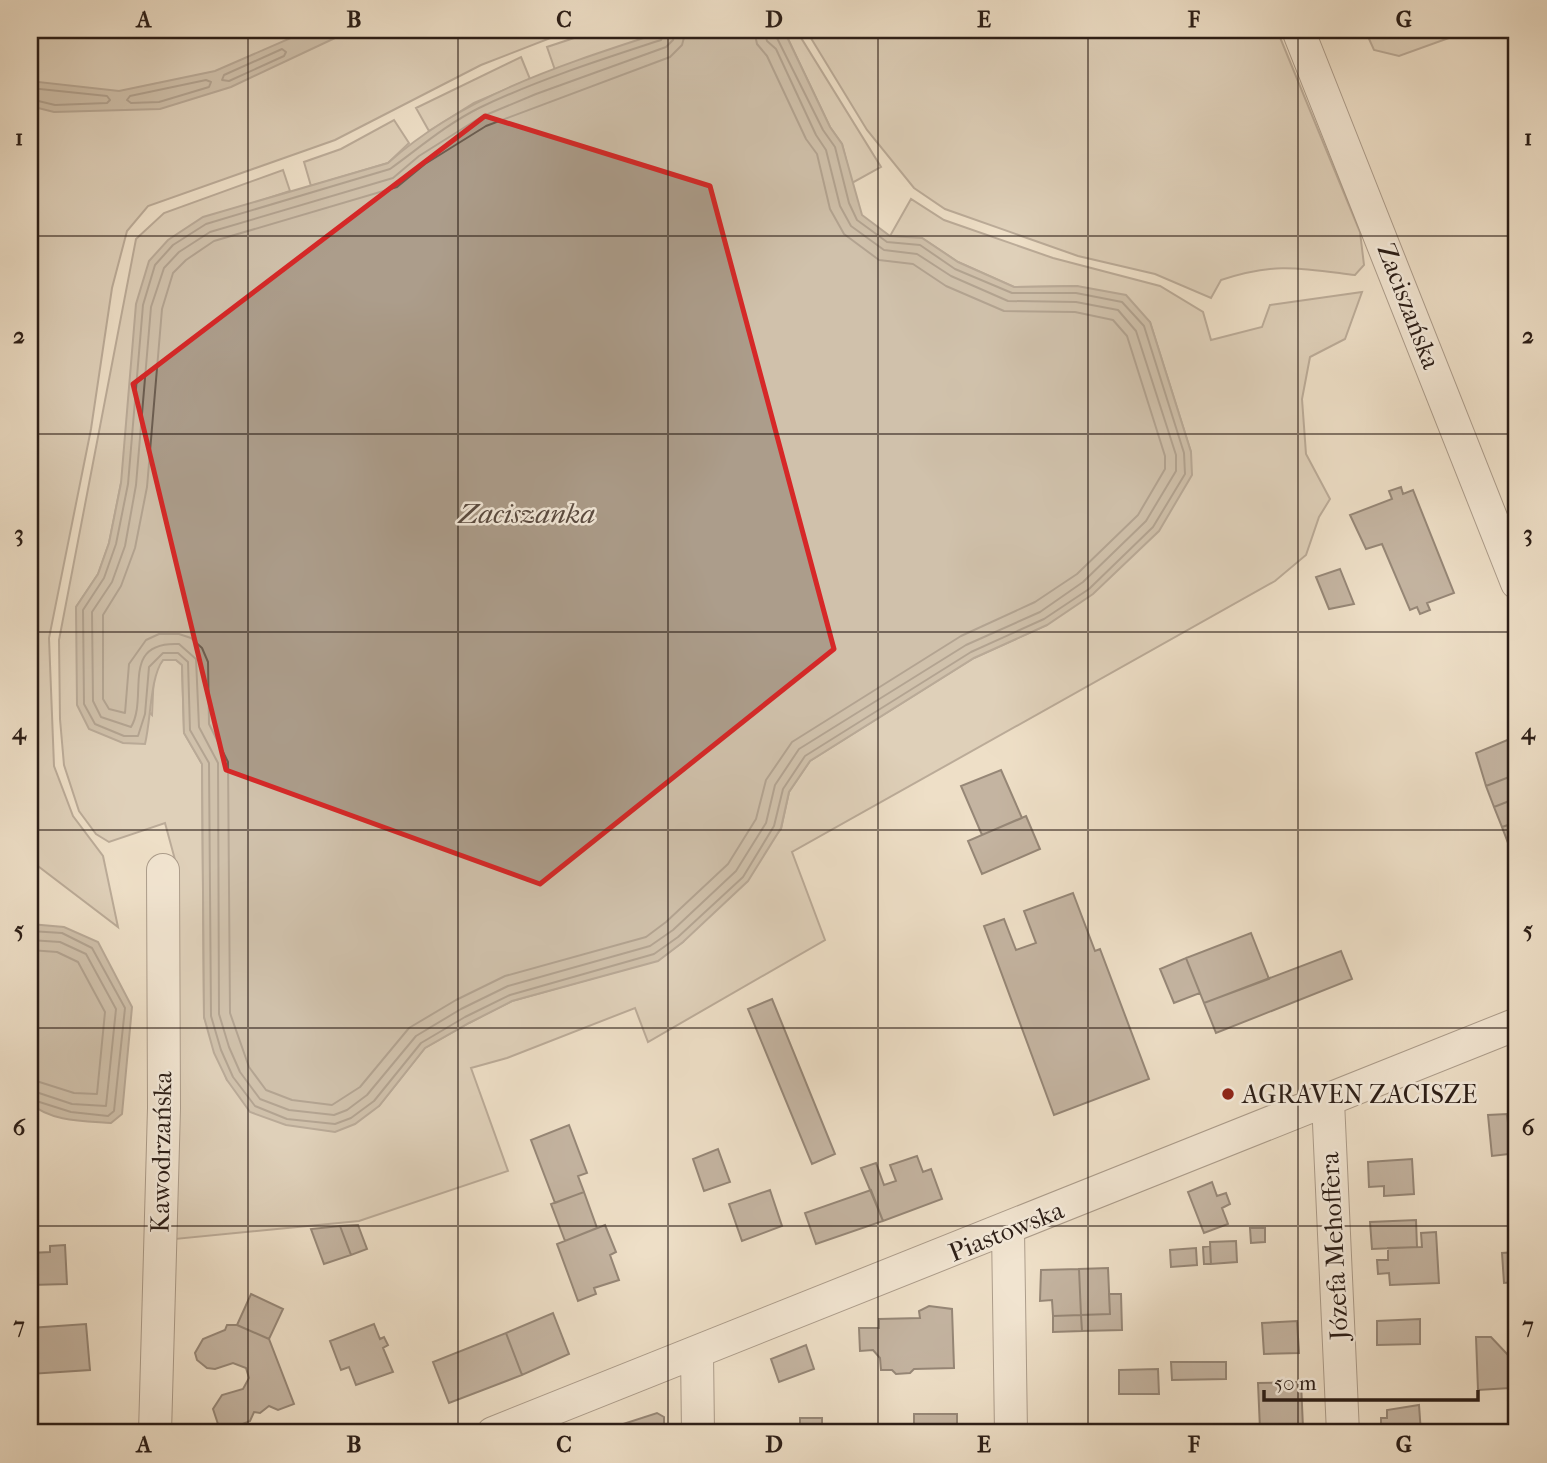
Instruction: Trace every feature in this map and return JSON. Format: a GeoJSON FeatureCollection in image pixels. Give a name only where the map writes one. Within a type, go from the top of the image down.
{"type":"FeatureCollection","features":[{"type":"Feature","properties":{"kind":"street","name":"Zaciszańska"},"geometry":{"type":"LineString","coordinates":[[1298,30],[1517,583]]}},
{"type":"Feature","properties":{"kind":"street","name":"Kawodrzańska"},"geometry":{"type":"LineString","coordinates":[[155,1433],[164,1108],[163,870]]}},
{"type":"Feature","properties":{"kind":"street","name":"Piastowska"},"geometry":{"type":"LineString","coordinates":[[494,1433],[1008,1230],[1517,1024]]}},
{"type":"Feature","properties":{"kind":"street","name":"Józefa Mehoffera"},"geometry":{"type":"LineString","coordinates":[[1328,1101],[1343,1433]]}},
{"type":"Feature","properties":{"kind":"street"},"geometry":{"type":"LineString","coordinates":[[1008,1230],[1011,1433]]}},
{"type":"Feature","properties":{"kind":"street"},"geometry":{"type":"LineString","coordinates":[[697,1353],[698,1433]]}},
{"type":"Feature","properties":{"kind":"highlighted area"},"geometry":{"type":"Polygon","coordinates":[[[485,116],[710,186],[834,649],[540,884],[226,770],[133,384],[485,116]]]}},
{"type":"Feature","properties":{"kind":"shaded area"},"geometry":{"type":"Polygon","coordinates":[[[30,30],[571,30],[481,65],[335,140],[148,206],[127,231],[112,288],[91,429],[49,638],[54,766],[73,816],[103,856],[118,927],[30,860],[30,30]]]}},
{"type":"Feature","properties":{"kind":"shaded area"},"geometry":{"type":"Polygon","coordinates":[[[598,30],[668,30],[555,70],[547,47],[598,30]]]}},
{"type":"Feature","properties":{"kind":"shaded area"},"geometry":{"type":"Polygon","coordinates":[[[777,30],[795,30],[798,33],[881,167],[852,183],[842,144],[830,127],[788,39],[777,30]]]}},
{"type":"Feature","properties":{"kind":"shaded area"},"geometry":{"type":"Polygon","coordinates":[[[806,30],[1277,30],[1360,232],[1364,265],[1355,275],[1288,268],[1240,274],[1221,280],[1211,298],[1155,274],[1078,256],[945,209],[914,188],[867,130],[806,30]]]}},
{"type":"Feature","properties":{"kind":"shaded area"},"geometry":{"type":"Polygon","coordinates":[[[1365,30],[1471,30],[1399,56],[1374,50],[1365,30]]]}},
{"type":"Feature","properties":{"kind":"shaded area"},"geometry":{"type":"Polygon","coordinates":[[[521,57],[530,79],[474,103],[429,131],[416,108],[521,57]]]}},
{"type":"Feature","properties":{"kind":"shaded area"},"geometry":{"type":"Polygon","coordinates":[[[394,120],[409,143],[388,163],[311,186],[304,162],[341,149],[394,120]]]}},
{"type":"Feature","properties":{"kind":"shaded area"},"geometry":{"type":"Polygon","coordinates":[[[283,170],[290,191],[247,205],[121,483],[109,543],[98,574],[76,607],[78,645],[152,715],[154,671],[163,660],[176,660],[182,665],[184,733],[202,764],[204,1017],[227,1080],[379,1106],[425,1048],[469,1023],[512,1001],[658,960],[683,942],[781,829],[789,792],[810,761],[974,658],[1047,625],[1191,452],[1150,322],[1077,286],[1014,287],[958,262],[922,238],[890,236],[911,199],[944,220],[1053,258],[1160,286],[1203,312],[1211,340],[1262,327],[1270,305],[1362,292],[1345,339],[1310,357],[1302,399],[1306,454],[1330,499],[1319,517],[1306,555],[1275,581],[792,852],[825,940],[648,1042],[635,1008],[507,1058],[471,1068],[508,1171],[359,1221],[165,1240],[177,867],[165,823],[109,842],[96,834],[79,811],[64,765],[60,719],[59,640],[136,239],[164,213],[283,170]]]}},
{"type":"Feature","properties":{"kind":"water"},"geometry":{"type":"Polygon","coordinates":[[[309,30],[352,30],[231,87],[160,109],[54,112],[30,106],[30,81],[119,91],[215,71],[309,30]]]}},
{"type":"Feature","properties":{"kind":"water","name":"Zaciszanka"},"geometry":{"type":"Polygon","coordinates":[[[668,30],[777,30],[788,39],[830,127],[842,144],[862,215],[890,236],[922,238],[958,262],[1014,287],[1077,286],[1126,295],[1150,322],[1191,452],[1192,475],[1159,531],[1093,594],[1047,625],[974,658],[810,761],[789,792],[781,828],[748,881],[683,942],[658,961],[512,1001],[469,1023],[425,1048],[379,1106],[355,1124],[335,1132],[286,1125],[250,1112],[227,1080],[214,1053],[204,1017],[202,764],[184,733],[182,665],[176,660],[163,660],[159,668],[153,688],[145,744],[123,743],[89,729],[77,705],[76,607],[98,574],[109,543],[121,483],[136,304],[149,261],[168,240],[203,217],[388,163],[418,138],[485,99],[594,54],[668,30]]]}},
{"type":"Feature","properties":{"kind":"water"},"geometry":{"type":"Polygon","coordinates":[[[30,924],[64,927],[98,942],[132,1007],[122,1114],[111,1123],[58,1117],[30,1103],[30,924]]]}},
{"type":"Feature","properties":{"kind":"building"},"geometry":{"type":"Polygon","coordinates":[[[1401,487],[1403,494],[1413,490],[1454,593],[1427,603],[1430,610],[1420,614],[1417,607],[1410,610],[1382,544],[1366,549],[1350,515],[1392,499],[1389,491],[1401,487]]]}},
{"type":"Feature","properties":{"kind":"building"},"geometry":{"type":"Polygon","coordinates":[[[1340,569],[1354,604],[1329,609],[1316,577],[1340,569]]]}},
{"type":"Feature","properties":{"kind":"building"},"geometry":{"type":"Polygon","coordinates":[[[1517,736],[1517,774],[1486,786],[1476,753],[1517,736]]]}},
{"type":"Feature","properties":{"kind":"building"},"geometry":{"type":"Polygon","coordinates":[[[1001,770],[1022,818],[982,835],[961,786],[1001,770]]]}},
{"type":"Feature","properties":{"kind":"building"},"geometry":{"type":"Polygon","coordinates":[[[1517,774],[1517,798],[1494,807],[1486,786],[1517,774]]]}},
{"type":"Feature","properties":{"kind":"building"},"geometry":{"type":"Polygon","coordinates":[[[1517,798],[1517,822],[1502,827],[1494,807],[1517,798]]]}},
{"type":"Feature","properties":{"kind":"building"},"geometry":{"type":"Polygon","coordinates":[[[1026,816],[1040,849],[982,874],[968,841],[1026,816]]]}},
{"type":"Feature","properties":{"kind":"building"},"geometry":{"type":"Polygon","coordinates":[[[1517,822],[1517,846],[1510,848],[1502,827],[1517,822]]]}},
{"type":"Feature","properties":{"kind":"building"},"geometry":{"type":"Polygon","coordinates":[[[1517,846],[1517,867],[1510,848],[1517,846]]]}},
{"type":"Feature","properties":{"kind":"building"},"geometry":{"type":"Polygon","coordinates":[[[1073,893],[1095,951],[1100,949],[1149,1079],[1054,1115],[984,926],[1004,919],[1016,950],[1036,943],[1024,911],[1073,893]]]}},
{"type":"Feature","properties":{"kind":"building"},"geometry":{"type":"Polygon","coordinates":[[[1251,933],[1269,979],[1204,1003],[1186,958],[1251,933]]]}},
{"type":"Feature","properties":{"kind":"building"},"geometry":{"type":"Polygon","coordinates":[[[1341,951],[1352,979],[1216,1033],[1204,1003],[1341,951]]]}},
{"type":"Feature","properties":{"kind":"building"},"geometry":{"type":"Polygon","coordinates":[[[1186,958],[1200,993],[1174,1003],[1160,969],[1186,958]]]}},
{"type":"Feature","properties":{"kind":"building"},"geometry":{"type":"Polygon","coordinates":[[[772,999],[835,1154],[812,1164],[748,1009],[772,999]]]}},
{"type":"Feature","properties":{"kind":"building"},"geometry":{"type":"Polygon","coordinates":[[[1507,1114],[1509,1131],[1517,1131],[1517,1153],[1492,1156],[1488,1115],[1507,1114]]]}},
{"type":"Feature","properties":{"kind":"building"},"geometry":{"type":"Polygon","coordinates":[[[569,1125],[587,1173],[578,1176],[584,1192],[555,1203],[531,1140],[569,1125]]]}},
{"type":"Feature","properties":{"kind":"building"},"geometry":{"type":"Polygon","coordinates":[[[718,1149],[730,1182],[704,1191],[693,1159],[718,1149]]]}},
{"type":"Feature","properties":{"kind":"building"},"geometry":{"type":"Polygon","coordinates":[[[917,1156],[923,1172],[931,1169],[942,1199],[883,1221],[861,1168],[876,1163],[884,1185],[896,1181],[890,1165],[917,1156]]]}},
{"type":"Feature","properties":{"kind":"building"},"geometry":{"type":"Polygon","coordinates":[[[1412,1159],[1414,1194],[1384,1196],[1384,1186],[1369,1187],[1368,1162],[1412,1159]]]}},
{"type":"Feature","properties":{"kind":"building"},"geometry":{"type":"Polygon","coordinates":[[[1212,1182],[1217,1196],[1226,1193],[1230,1204],[1222,1208],[1228,1224],[1204,1233],[1188,1192],[1212,1182]]]}},
{"type":"Feature","properties":{"kind":"building"},"geometry":{"type":"Polygon","coordinates":[[[770,1190],[782,1226],[742,1241],[729,1204],[770,1190]]]}},
{"type":"Feature","properties":{"kind":"building"},"geometry":{"type":"Polygon","coordinates":[[[871,1190],[883,1221],[816,1244],[805,1213],[871,1190]]]}},
{"type":"Feature","properties":{"kind":"building"},"geometry":{"type":"Polygon","coordinates":[[[584,1192],[597,1228],[565,1241],[551,1204],[584,1192]]]}},
{"type":"Feature","properties":{"kind":"building"},"geometry":{"type":"Polygon","coordinates":[[[1416,1220],[1417,1247],[1372,1249],[1370,1222],[1416,1220]]]}},
{"type":"Feature","properties":{"kind":"building"},"geometry":{"type":"Polygon","coordinates":[[[358,1225],[367,1249],[351,1255],[340,1226],[358,1225]]]}},
{"type":"Feature","properties":{"kind":"building"},"geometry":{"type":"Polygon","coordinates":[[[605,1225],[616,1252],[610,1255],[619,1280],[594,1288],[596,1294],[578,1301],[557,1244],[605,1225]]]}},
{"type":"Feature","properties":{"kind":"building"},"geometry":{"type":"Polygon","coordinates":[[[340,1226],[351,1255],[324,1264],[311,1229],[340,1226]]]}},
{"type":"Feature","properties":{"kind":"building"},"geometry":{"type":"Polygon","coordinates":[[[1250,1228],[1265,1228],[1265,1242],[1251,1243],[1250,1228]]]}},
{"type":"Feature","properties":{"kind":"building"},"geometry":{"type":"Polygon","coordinates":[[[1436,1232],[1439,1283],[1390,1285],[1389,1273],[1378,1274],[1377,1260],[1388,1260],[1388,1248],[1422,1247],[1421,1233],[1436,1232]]]}},
{"type":"Feature","properties":{"kind":"building"},"geometry":{"type":"Polygon","coordinates":[[[1236,1241],[1237,1262],[1211,1264],[1210,1242],[1236,1241]]]}},
{"type":"Feature","properties":{"kind":"building"},"geometry":{"type":"Polygon","coordinates":[[[65,1245],[67,1284],[30,1285],[30,1253],[50,1252],[50,1246],[65,1245]]]}},
{"type":"Feature","properties":{"kind":"building"},"geometry":{"type":"Polygon","coordinates":[[[1210,1246],[1211,1264],[1204,1264],[1203,1247],[1210,1246]]]}},
{"type":"Feature","properties":{"kind":"building"},"geometry":{"type":"Polygon","coordinates":[[[1196,1248],[1197,1265],[1171,1267],[1170,1250],[1196,1248]]]}},
{"type":"Feature","properties":{"kind":"building"},"geometry":{"type":"Polygon","coordinates":[[[1517,1252],[1517,1268],[1513,1269],[1514,1282],[1504,1283],[1502,1253],[1517,1252]]]}},
{"type":"Feature","properties":{"kind":"building"},"geometry":{"type":"Polygon","coordinates":[[[1108,1268],[1110,1314],[1081,1315],[1079,1269],[1108,1268]]]}},
{"type":"Feature","properties":{"kind":"building"},"geometry":{"type":"Polygon","coordinates":[[[1079,1269],[1081,1315],[1053,1316],[1052,1300],[1040,1301],[1041,1270],[1079,1269]]]}},
{"type":"Feature","properties":{"kind":"building"},"geometry":{"type":"Polygon","coordinates":[[[251,1294],[283,1309],[269,1339],[237,1325],[251,1294]]]}},
{"type":"Feature","properties":{"kind":"building"},"geometry":{"type":"Polygon","coordinates":[[[1109,1294],[1121,1294],[1122,1330],[1082,1331],[1081,1315],[1110,1314],[1109,1294]]]}},
{"type":"Feature","properties":{"kind":"building"},"geometry":{"type":"Polygon","coordinates":[[[929,1306],[952,1309],[954,1368],[914,1369],[910,1373],[896,1374],[892,1370],[881,1370],[880,1358],[873,1350],[860,1351],[859,1328],[879,1328],[879,1319],[920,1318],[919,1311],[929,1306]]]}},
{"type":"Feature","properties":{"kind":"building"},"geometry":{"type":"Polygon","coordinates":[[[553,1313],[569,1354],[522,1375],[506,1333],[553,1313]]]}},
{"type":"Feature","properties":{"kind":"building"},"geometry":{"type":"Polygon","coordinates":[[[1081,1315],[1082,1331],[1053,1332],[1053,1316],[1081,1315]]]}},
{"type":"Feature","properties":{"kind":"building"},"geometry":{"type":"Polygon","coordinates":[[[1420,1319],[1420,1344],[1377,1345],[1377,1321],[1420,1319]]]}},
{"type":"Feature","properties":{"kind":"building"},"geometry":{"type":"Polygon","coordinates":[[[1297,1321],[1299,1353],[1264,1354],[1262,1323],[1297,1321]]]}},
{"type":"Feature","properties":{"kind":"building"},"geometry":{"type":"Polygon","coordinates":[[[86,1324],[90,1370],[30,1374],[30,1328],[86,1324]]]}},
{"type":"Feature","properties":{"kind":"building"},"geometry":{"type":"Polygon","coordinates":[[[374,1324],[380,1339],[384,1337],[388,1345],[383,1348],[393,1372],[356,1385],[349,1367],[341,1370],[330,1341],[374,1324]]]}},
{"type":"Feature","properties":{"kind":"building"},"geometry":{"type":"Polygon","coordinates":[[[227,1325],[237,1325],[269,1339],[294,1404],[278,1410],[269,1406],[260,1413],[254,1412],[250,1421],[231,1429],[218,1424],[213,1409],[222,1395],[243,1389],[249,1378],[246,1368],[233,1363],[215,1369],[207,1368],[197,1360],[195,1353],[203,1339],[225,1330],[227,1325]]]}},
{"type":"Feature","properties":{"kind":"building"},"geometry":{"type":"Polygon","coordinates":[[[506,1333],[522,1375],[449,1403],[433,1362],[506,1333]]]}},
{"type":"Feature","properties":{"kind":"building"},"geometry":{"type":"Polygon","coordinates":[[[1476,1337],[1491,1337],[1508,1355],[1510,1388],[1478,1390],[1476,1337]]]}},
{"type":"Feature","properties":{"kind":"building"},"geometry":{"type":"Polygon","coordinates":[[[806,1345],[814,1369],[779,1382],[771,1359],[806,1345]]]}},
{"type":"Feature","properties":{"kind":"building"},"geometry":{"type":"Polygon","coordinates":[[[1514,1352],[1517,1352],[1517,1398],[1516,1398],[1514,1352]]]}},
{"type":"Feature","properties":{"kind":"building"},"geometry":{"type":"Polygon","coordinates":[[[1171,1362],[1226,1362],[1226,1379],[1172,1380],[1171,1362]]]}},
{"type":"Feature","properties":{"kind":"building"},"geometry":{"type":"Polygon","coordinates":[[[1158,1369],[1159,1394],[1119,1394],[1119,1370],[1158,1369]]]}},
{"type":"Feature","properties":{"kind":"building"},"geometry":{"type":"Polygon","coordinates":[[[1301,1382],[1303,1428],[1260,1429],[1258,1383],[1301,1382]]]}},
{"type":"Feature","properties":{"kind":"building"},"geometry":{"type":"Polygon","coordinates":[[[1517,1400],[1517,1433],[1512,1433],[1508,1401],[1517,1400]]]}},
{"type":"Feature","properties":{"kind":"building"},"geometry":{"type":"Polygon","coordinates":[[[1419,1405],[1421,1433],[1381,1433],[1381,1418],[1387,1418],[1387,1410],[1419,1405]]]}},
{"type":"Feature","properties":{"kind":"building"},"geometry":{"type":"Polygon","coordinates":[[[657,1413],[664,1417],[664,1433],[617,1433],[617,1426],[657,1413]]]}},
{"type":"Feature","properties":{"kind":"building"},"geometry":{"type":"Polygon","coordinates":[[[914,1414],[957,1414],[957,1433],[914,1433],[914,1414]]]}},
{"type":"Feature","properties":{"kind":"building"},"geometry":{"type":"Polygon","coordinates":[[[800,1418],[822,1418],[822,1433],[800,1433],[800,1418]]]}},
{"type":"Feature","properties":{"kind":"place","name":"AGRAVEN ZACISZE"},"geometry":{"type":"Point","coordinates":[1228,1094]}}]}
